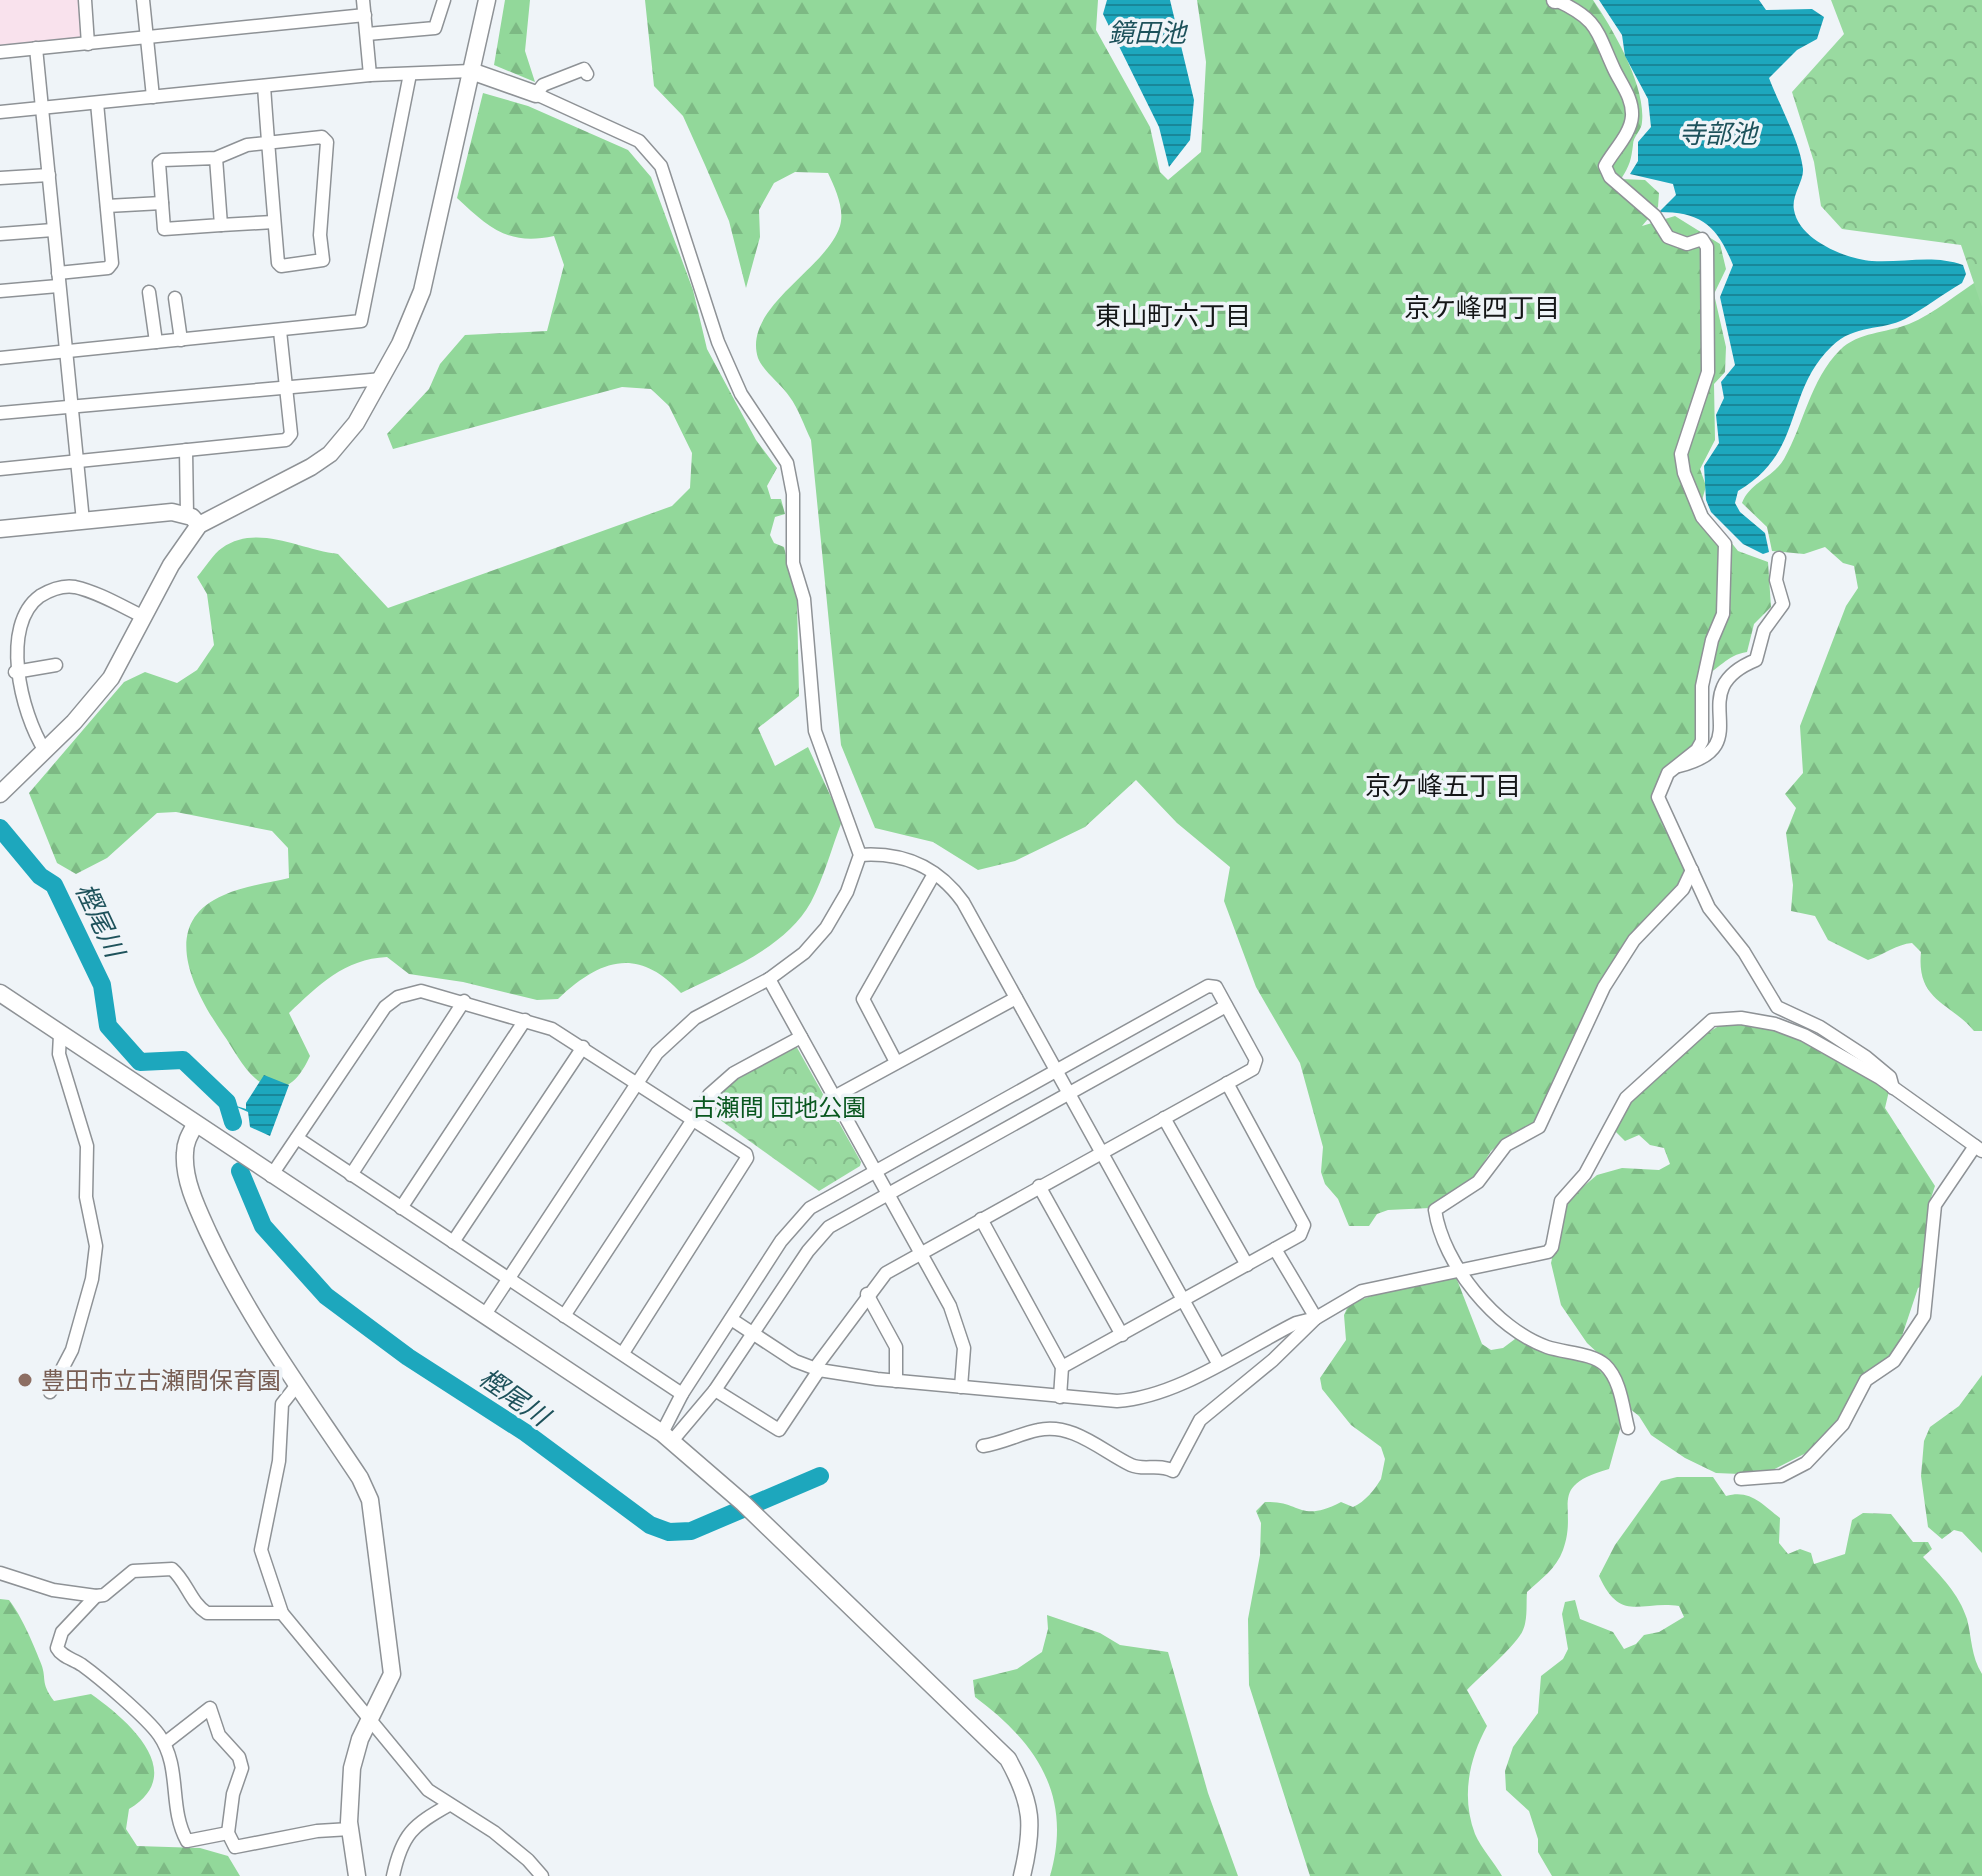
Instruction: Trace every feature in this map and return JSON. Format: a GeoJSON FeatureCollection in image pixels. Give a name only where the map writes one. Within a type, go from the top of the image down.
{"type":"FeatureCollection","features":[{"type":"Feature","properties":{"kind":"street"},"geometry":{"type":"LineString","coordinates":[[85,0],[88,44]]}},
{"type":"Feature","properties":{"kind":"street"},"geometry":{"type":"LineString","coordinates":[[143,0],[153,97]]}},
{"type":"Feature","properties":{"kind":"street"},"geometry":{"type":"LineString","coordinates":[[363,0],[370,75]]}},
{"type":"Feature","properties":{"kind":"street"},"geometry":{"type":"LineString","coordinates":[[367,34],[435,28],[444,0]]}},
{"type":"Feature","properties":{"kind":"street"},"geometry":{"type":"LineString","coordinates":[[0,529],[172,512],[193,520],[330,454],[351,431],[382,379],[422,291],[487,0]]}},
{"type":"Feature","properties":{"kind":"street"},"geometry":{"type":"LineString","coordinates":[[1555,0],[1585,16],[1602,34],[1616,73],[1627,89],[1632,116],[1625,135],[1605,166],[1610,177],[1655,216],[1668,237],[1687,244],[1702,239],[1707,247],[1708,372],[1681,454],[1702,517],[1725,544],[1723,614],[1706,662],[1702,741],[1697,750],[1661,781],[1658,797],[1709,908],[1744,952],[1777,1007],[1820,1027],[1866,1057],[1890,1077],[1893,1088]]}},
{"type":"Feature","properties":{"kind":"street"},"geometry":{"type":"LineString","coordinates":[[0,52],[365,15]]}},
{"type":"Feature","properties":{"kind":"street"},"geometry":{"type":"LineString","coordinates":[[36,48],[83,521]]}},
{"type":"Feature","properties":{"kind":"street"},"geometry":{"type":"LineString","coordinates":[[536,94],[543,85],[584,69],[587,74]]}},
{"type":"Feature","properties":{"kind":"street"},"geometry":{"type":"LineString","coordinates":[[0,112],[370,75],[471,71],[536,94],[639,141],[661,166],[718,342],[741,394],[787,463],[793,494],[793,563],[804,599],[815,731],[860,855],[855,875],[826,928],[799,958],[769,979],[675,1033],[637,1082],[484,1316]]}},
{"type":"Feature","properties":{"kind":"street"},"geometry":{"type":"LineString","coordinates":[[0,358],[361,321],[410,74]]}},
{"type":"Feature","properties":{"kind":"street"},"geometry":{"type":"LineString","coordinates":[[264,86],[268,142],[274,222],[281,266],[323,260],[320,235],[327,142],[322,137],[268,142],[240,146],[216,158],[160,161],[163,227],[167,230],[274,222]]}},
{"type":"Feature","properties":{"kind":"street"},"geometry":{"type":"LineString","coordinates":[[0,291],[110,265],[97,103]]}},
{"type":"Feature","properties":{"kind":"street"},"geometry":{"type":"LineString","coordinates":[[216,158],[221,225]]}},
{"type":"Feature","properties":{"kind":"street"},"geometry":{"type":"LineString","coordinates":[[0,178],[49,175]]}},
{"type":"Feature","properties":{"kind":"street"},"geometry":{"type":"LineString","coordinates":[[107,206],[162,203]]}},
{"type":"Feature","properties":{"kind":"street"},"geometry":{"type":"LineString","coordinates":[[0,234],[53,230]]}},
{"type":"Feature","properties":{"kind":"street"},"geometry":{"type":"LineString","coordinates":[[149,292],[156,342]]}},
{"type":"Feature","properties":{"kind":"street"},"geometry":{"type":"LineString","coordinates":[[175,298],[181,340]]}},
{"type":"Feature","properties":{"kind":"street"},"geometry":{"type":"LineString","coordinates":[[0,469],[286,440],[291,434],[280,331]]}},
{"type":"Feature","properties":{"kind":"street"},"geometry":{"type":"LineString","coordinates":[[0,413],[382,379]]}},
{"type":"Feature","properties":{"kind":"street"},"geometry":{"type":"LineString","coordinates":[[0,794],[45,751],[111,678],[144,617],[193,520],[186,450]]}},
{"type":"Feature","properties":{"kind":"street"},"geometry":{"type":"LineString","coordinates":[[1676,767],[1700,761],[1719,740],[1722,726],[1718,696],[1724,681],[1741,666],[1756,660],[1764,630],[1783,604],[1776,580],[1779,558]]}},
{"type":"Feature","properties":{"kind":"street"},"geometry":{"type":"LineString","coordinates":[[45,751],[17,695],[6,631],[28,603],[58,588],[75,587],[144,617]]}},
{"type":"Feature","properties":{"kind":"street"},"geometry":{"type":"LineString","coordinates":[[15,672],[56,665]]}},
{"type":"Feature","properties":{"kind":"street"},"geometry":{"type":"LineString","coordinates":[[860,855],[897,855],[924,865],[963,902],[1218,1363]]}},
{"type":"Feature","properties":{"kind":"street"},"geometry":{"type":"LineString","coordinates":[[1628,1428],[1614,1376],[1604,1363],[1550,1348],[1516,1331],[1457,1273],[1435,1210],[1478,1182],[1506,1145],[1539,1127],[1604,987],[1634,940],[1683,889],[1692,870]]}},
{"type":"Feature","properties":{"kind":"street"},"geometry":{"type":"LineString","coordinates":[[896,1062],[863,999],[934,874]]}},
{"type":"Feature","properties":{"kind":"street"},"geometry":{"type":"LineString","coordinates":[[769,979],[920,1252],[962,1335],[965,1359],[961,1387]]}},
{"type":"Feature","properties":{"kind":"street"},"geometry":{"type":"LineString","coordinates":[[667,1437],[682,1394],[801,1216],[819,1201],[1208,986],[1216,987],[1257,1063],[1227,1083],[886,1273],[867,1294],[818,1364],[819,1370],[779,1430],[715,1390]]}},
{"type":"Feature","properties":{"kind":"street"},"geometry":{"type":"LineString","coordinates":[[271,1176],[392,1000],[421,991],[464,1001],[561,1033],[746,1154],[747,1162],[623,1353]]}},
{"type":"Feature","properties":{"kind":"street"},"geometry":{"type":"LineString","coordinates":[[0,993],[667,1437],[706,1469],[1008,1759],[1022,1785],[1031,1813],[1031,1840],[1022,1876]]}},
{"type":"Feature","properties":{"kind":"street"},"geometry":{"type":"LineString","coordinates":[[834,1097],[1016,998]]}},
{"type":"Feature","properties":{"kind":"street"},"geometry":{"type":"LineString","coordinates":[[351,1175],[464,1001]]}},
{"type":"Feature","properties":{"kind":"street"},"geometry":{"type":"LineString","coordinates":[[667,1437],[715,1390],[819,1237],[838,1220],[1226,1006]]}},
{"type":"Feature","properties":{"kind":"street"},"geometry":{"type":"LineString","coordinates":[[983,1446],[1004,1443],[1040,1429],[1071,1432],[1135,1467],[1164,1466],[1173,1471],[1200,1420],[1273,1360],[1316,1318],[1354,1294],[1548,1252],[1552,1247],[1561,1201],[1585,1174],[1626,1098],[1712,1020],[1729,1017],[1775,1024],[1804,1035],[1893,1088],[1979,1149],[1935,1205],[1924,1316],[1894,1361],[1866,1380],[1843,1424],[1806,1463],[1781,1476],[1741,1479]]}},
{"type":"Feature","properties":{"kind":"street"},"geometry":{"type":"LineString","coordinates":[[401,1208],[525,1020]]}},
{"type":"Feature","properties":{"kind":"street"},"geometry":{"type":"LineString","coordinates":[[50,1392],[72,1350],[92,1279],[96,1246],[86,1197],[87,1146],[59,1054],[60,1035]]}},
{"type":"Feature","properties":{"kind":"street"},"geometry":{"type":"LineString","coordinates":[[564,1316],[692,1117],[722,1082],[801,1037]]}},
{"type":"Feature","properties":{"kind":"street"},"geometry":{"type":"LineString","coordinates":[[453,1242],[583,1047]]}},
{"type":"Feature","properties":{"kind":"street"},"geometry":{"type":"LineString","coordinates":[[1062,1367],[1300,1235],[1304,1225],[1227,1083]]}},
{"type":"Feature","properties":{"kind":"street"},"geometry":{"type":"LineString","coordinates":[[1164,1118],[1247,1265]]}},
{"type":"Feature","properties":{"kind":"street"},"geometry":{"type":"LineString","coordinates":[[195,1125],[184,1155],[198,1208],[247,1309],[360,1478],[370,1500],[392,1674],[369,1719],[352,1768],[350,1829],[357,1876]]}},
{"type":"Feature","properties":{"kind":"street"},"geometry":{"type":"LineString","coordinates":[[297,1138],[682,1394]]}},
{"type":"Feature","properties":{"kind":"street"},"geometry":{"type":"LineString","coordinates":[[1039,1186],[1122,1335]]}},
{"type":"Feature","properties":{"kind":"street"},"geometry":{"type":"LineString","coordinates":[[981,1219],[1062,1367],[1060,1397]]}},
{"type":"Feature","properties":{"kind":"street"},"geometry":{"type":"LineString","coordinates":[[1275,1249],[1316,1318]]}},
{"type":"Feature","properties":{"kind":"street"},"geometry":{"type":"LineString","coordinates":[[867,1294],[896,1347],[896,1381]]}},
{"type":"Feature","properties":{"kind":"street"},"geometry":{"type":"LineString","coordinates":[[731,1319],[795,1361],[819,1370],[896,1381],[1117,1401],[1142,1399],[1180,1384],[1296,1323],[1316,1318]]}},
{"type":"Feature","properties":{"kind":"street"},"geometry":{"type":"LineString","coordinates":[[297,1385],[282,1404],[279,1461],[261,1550],[282,1613],[413,1775],[449,1805],[494,1832],[542,1876]]}},
{"type":"Feature","properties":{"kind":"street"},"geometry":{"type":"LineString","coordinates":[[0,1573],[53,1590],[96,1596],[104,1595],[133,1571],[172,1569],[182,1577],[197,1606],[207,1613],[282,1613]]}},
{"type":"Feature","properties":{"kind":"street"},"geometry":{"type":"LineString","coordinates":[[96,1596],[62,1632],[57,1648],[150,1723],[165,1743],[175,1768],[177,1814],[187,1841],[228,1833]]}},
{"type":"Feature","properties":{"kind":"street"},"geometry":{"type":"LineString","coordinates":[[165,1743],[210,1708],[219,1735],[239,1757],[242,1768],[233,1794],[228,1833],[235,1847],[317,1831],[350,1829]]}},
{"type":"Feature","properties":{"kind":"street"},"geometry":{"type":"LineString","coordinates":[[393,1876],[401,1846],[415,1825],[449,1805]]}},
{"type":"Feature","properties":{"kind":"shaded area"},"geometry":{"type":"Polygon","coordinates":[[[0,0],[79,0],[83,37],[0,45],[0,0]]]}},
{"type":"Feature","properties":{"kind":"green space"},"geometry":{"type":"Polygon","coordinates":[[[505,0],[530,0],[525,51],[535,82],[494,65],[505,0]]]}},
{"type":"Feature","properties":{"kind":"green space"},"geometry":{"type":"Polygon","coordinates":[[[645,0],[1098,0],[1096,30],[1150,127],[1160,172],[1168,180],[1201,152],[1206,62],[1197,0],[1593,0],[1618,42],[1639,92],[1642,125],[1621,179],[1645,180],[1659,193],[1658,207],[1642,226],[1675,216],[1720,244],[1726,269],[1714,294],[1726,347],[1725,372],[1714,384],[1715,440],[1700,469],[1706,486],[1701,504],[1738,551],[1768,562],[1771,607],[1754,624],[1747,652],[1733,656],[1701,678],[1700,740],[1659,780],[1656,790],[1660,813],[1688,868],[1682,887],[1640,927],[1579,1029],[1555,1077],[1538,1123],[1503,1141],[1491,1151],[1473,1180],[1430,1208],[1388,1210],[1377,1214],[1369,1226],[1349,1226],[1338,1199],[1325,1184],[1321,1172],[1323,1147],[1300,1063],[1256,987],[1224,901],[1230,867],[1177,823],[1136,780],[1085,827],[1015,861],[978,870],[933,842],[875,828],[841,745],[811,440],[793,401],[760,363],[756,339],[773,305],[832,242],[841,219],[838,199],[828,173],[795,172],[774,183],[759,210],[760,237],[746,288],[729,221],[683,116],[654,86],[645,0]]]}},
{"type":"Feature","properties":{"kind":"green space"},"geometry":{"type":"Polygon","coordinates":[[[1831,0],[1982,0],[1982,307],[1961,245],[1842,229],[1821,206],[1814,162],[1792,92],[1844,34],[1831,0]]]}},
{"type":"Feature","properties":{"kind":"green space"},"geometry":{"type":"Polygon","coordinates":[[[483,93],[528,106],[628,150],[651,177],[693,290],[707,349],[756,440],[777,468],[767,486],[771,499],[781,499],[785,514],[775,517],[770,535],[774,543],[784,547],[797,600],[799,696],[758,728],[775,766],[808,747],[842,821],[811,902],[786,933],[735,967],[681,993],[650,968],[634,964],[619,963],[604,967],[558,999],[537,1000],[463,982],[409,974],[387,957],[372,959],[333,975],[289,1013],[310,1056],[300,1074],[290,1083],[278,1088],[271,1087],[249,1072],[212,1017],[193,979],[187,940],[192,923],[204,907],[232,892],[289,878],[288,848],[272,831],[176,812],[157,813],[107,858],[76,874],[57,863],[29,793],[124,682],[145,672],[177,683],[197,670],[214,645],[207,594],[197,577],[212,557],[236,541],[264,538],[338,554],[388,608],[672,506],[690,488],[692,453],[669,406],[651,389],[622,387],[393,449],[387,434],[429,389],[440,364],[465,335],[547,331],[564,265],[554,236],[524,238],[501,232],[457,198],[483,93]]]}},
{"type":"Feature","properties":{"kind":"green space"},"geometry":{"type":"Polygon","coordinates":[[[1982,278],[1982,1031],[1974,1031],[1929,991],[1921,968],[1921,952],[1912,943],[1868,960],[1828,940],[1815,916],[1791,911],[1793,885],[1786,833],[1796,808],[1785,794],[1803,773],[1800,726],[1846,606],[1858,588],[1854,566],[1843,563],[1825,547],[1804,554],[1772,551],[1767,527],[1742,503],[1750,490],[1784,459],[1814,388],[1840,350],[1864,336],[1918,320],[1982,278]]]}},
{"type":"Feature","properties":{"kind":"green space"},"geometry":{"type":"Polygon","coordinates":[[[1741,1021],[1820,1047],[1875,1078],[1889,1091],[1885,1108],[1935,1186],[1928,1207],[1924,1285],[1918,1288],[1900,1342],[1888,1361],[1872,1368],[1862,1379],[1851,1396],[1845,1416],[1810,1451],[1763,1475],[1716,1473],[1685,1458],[1651,1435],[1639,1416],[1625,1405],[1612,1366],[1587,1343],[1561,1305],[1551,1263],[1565,1202],[1597,1175],[1622,1168],[1659,1170],[1670,1164],[1664,1148],[1650,1145],[1639,1135],[1625,1141],[1613,1129],[1639,1089],[1712,1030],[1726,1022],[1741,1021]]]}},
{"type":"Feature","properties":{"kind":"green space","name":"古瀬間 団地公園"},"geometry":{"type":"Polygon","coordinates":[[[795,1044],[861,1162],[860,1166],[819,1191],[705,1109],[737,1076],[795,1044]]]}},
{"type":"Feature","properties":{"kind":"green space"},"geometry":{"type":"Polygon","coordinates":[[[1456,1277],[1482,1344],[1491,1350],[1503,1348],[1519,1336],[1586,1360],[1611,1374],[1622,1422],[1609,1469],[1589,1476],[1571,1491],[1563,1550],[1552,1568],[1527,1592],[1523,1630],[1506,1652],[1467,1690],[1487,1726],[1472,1765],[1468,1806],[1475,1834],[1502,1876],[1310,1876],[1249,1685],[1248,1619],[1260,1555],[1261,1523],[1256,1511],[1265,1502],[1277,1502],[1308,1511],[1341,1502],[1353,1507],[1373,1491],[1381,1479],[1385,1459],[1381,1447],[1351,1425],[1322,1389],[1320,1378],[1346,1340],[1344,1315],[1349,1304],[1374,1295],[1456,1277]]]}},
{"type":"Feature","properties":{"kind":"green space"},"geometry":{"type":"Polygon","coordinates":[[[1982,1375],[1982,1553],[1962,1532],[1954,1530],[1942,1539],[1928,1527],[1921,1476],[1924,1441],[1930,1427],[1959,1406],[1982,1375]]]}},
{"type":"Feature","properties":{"kind":"green space"},"geometry":{"type":"Polygon","coordinates":[[[1677,1477],[1713,1477],[1726,1496],[1734,1494],[1755,1499],[1780,1518],[1779,1543],[1788,1554],[1800,1549],[1811,1553],[1814,1564],[1845,1554],[1852,1520],[1863,1513],[1891,1514],[1913,1542],[1928,1542],[1932,1549],[1923,1557],[1959,1601],[1982,1674],[1982,1876],[1552,1876],[1538,1852],[1538,1839],[1529,1811],[1506,1790],[1505,1771],[1513,1747],[1538,1713],[1541,1676],[1563,1659],[1568,1649],[1562,1614],[1565,1602],[1575,1600],[1580,1619],[1613,1632],[1624,1649],[1636,1644],[1644,1635],[1659,1632],[1684,1617],[1679,1606],[1624,1605],[1607,1591],[1599,1576],[1615,1545],[1661,1481],[1677,1477]]]}},
{"type":"Feature","properties":{"kind":"green space"},"geometry":{"type":"Polygon","coordinates":[[[0,1599],[9,1600],[22,1621],[54,1701],[91,1694],[121,1718],[146,1748],[153,1764],[154,1780],[146,1795],[129,1809],[126,1829],[137,1846],[200,1848],[228,1856],[240,1876],[0,1876],[0,1599]]]}},
{"type":"Feature","properties":{"kind":"green space"},"geometry":{"type":"Polygon","coordinates":[[[1047,1615],[1100,1633],[1120,1645],[1168,1652],[1208,1793],[1238,1876],[1050,1876],[1057,1821],[1053,1796],[1032,1753],[1016,1733],[975,1697],[973,1680],[1017,1669],[1042,1652],[1048,1629],[1047,1615]]]}},
{"type":"Feature","properties":{"kind":"water","name":"鏡田池"},"geometry":{"type":"Polygon","coordinates":[[[1107,0],[1170,0],[1194,100],[1190,140],[1169,167],[1159,127],[1103,14],[1107,0]]]}},
{"type":"Feature","properties":{"kind":"water","name":"寺部池"},"geometry":{"type":"Polygon","coordinates":[[[1599,0],[1759,0],[1766,10],[1812,9],[1824,17],[1817,39],[1797,50],[1769,78],[1801,159],[1803,174],[1794,205],[1798,221],[1814,239],[1837,252],[1872,261],[1929,259],[1952,262],[1963,265],[1966,274],[1962,283],[1905,319],[1841,339],[1817,364],[1774,458],[1759,476],[1738,491],[1735,503],[1740,512],[1765,533],[1769,552],[1763,554],[1743,544],[1711,512],[1706,500],[1704,466],[1719,443],[1716,415],[1724,398],[1721,382],[1735,365],[1720,297],[1733,265],[1721,240],[1706,224],[1686,215],[1659,212],[1676,195],[1673,184],[1630,174],[1638,161],[1638,142],[1651,127],[1648,99],[1625,56],[1622,35],[1599,0]]]}},
{"type":"Feature","properties":{"kind":"water"},"geometry":{"type":"Polygon","coordinates":[[[264,1075],[289,1085],[270,1136],[250,1127],[248,1112],[230,1104],[246,1109],[246,1103],[264,1075]]]}},
{"type":"Feature","properties":{"kind":"waterway","name":"樫尾川"},"geometry":{"type":"LineString","coordinates":[[0,828],[40,876],[54,885],[102,985],[108,1026],[140,1062],[183,1060],[227,1102],[233,1122]]}},
{"type":"Feature","properties":{"kind":"waterway","name":"樫尾川"},"geometry":{"type":"LineString","coordinates":[[240,1171],[263,1226],[326,1296],[408,1357],[526,1433],[650,1525],[669,1532],[691,1531],[820,1476]]}},
{"type":"Feature","properties":{"kind":"place","name":"豊田市立古瀬間保育園"},"geometry":{"type":"Point","coordinates":[25,1380]}},
{"type":"Feature","properties":{"kind":"district","name":"京ケ峰四丁目"},"geometry":{"type":"Point","coordinates":[1482,308]}},
{"type":"Feature","properties":{"kind":"district","name":"東山町六丁目"},"geometry":{"type":"Point","coordinates":[1173,316]}},
{"type":"Feature","properties":{"kind":"district","name":"京ケ峰五丁目"},"geometry":{"type":"Point","coordinates":[1443,786]}}]}
